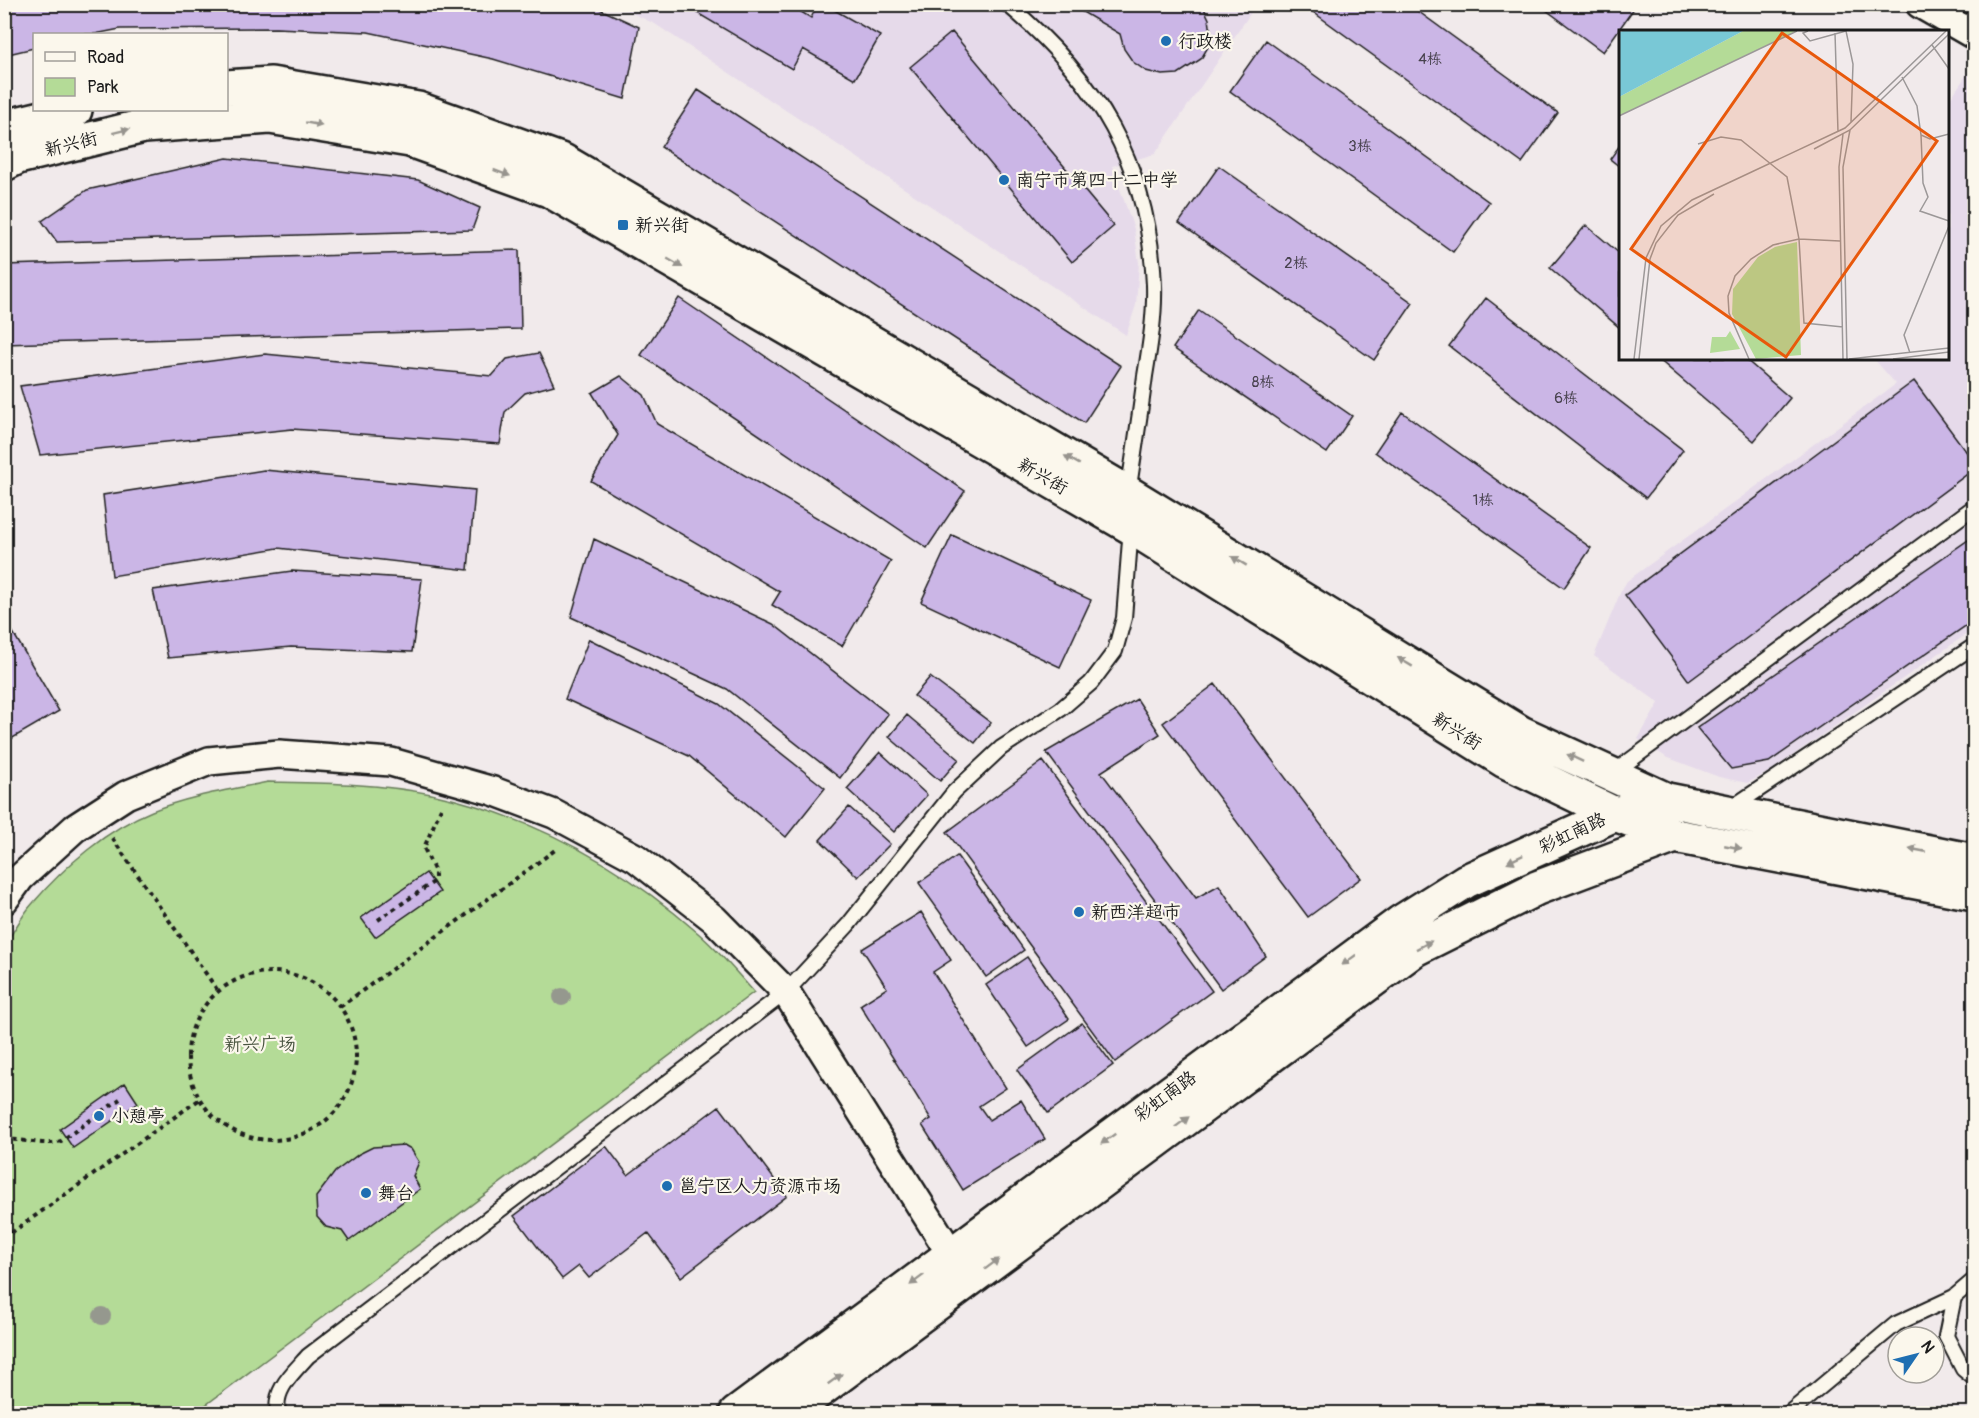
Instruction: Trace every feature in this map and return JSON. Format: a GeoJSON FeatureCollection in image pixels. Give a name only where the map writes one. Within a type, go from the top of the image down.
{"type":"FeatureCollection","features":[{"type":"Feature","properties":{"kind":"main road","name":"新兴街"},"geometry":{"type":"LineString","coordinates":[[228,87],[271,84],[418,109],[563,161],[1128,493],[1521,733],[1667,800]]}},
{"type":"Feature","properties":{"kind":"main road","name":"新兴街"},"geometry":{"type":"LineString","coordinates":[[4,127],[71,111]]}},
{"type":"Feature","properties":{"kind":"main road","name":"新兴街"},"geometry":{"type":"LineString","coordinates":[[4,164],[18,157],[144,126],[270,117],[410,140],[549,190],[1131,527],[1505,761],[1615,814]]}},
{"type":"Feature","properties":{"kind":"main road","name":"彩虹南路"},"geometry":{"type":"LineString","coordinates":[[736,1413],[1401,922],[1466,881],[1615,814],[1667,800],[1974,861]]}},
{"type":"Feature","properties":{"kind":"main road","name":"彩虹南路"},"geometry":{"type":"LineString","coordinates":[[1615,814],[1675,836],[1974,893]]}},
{"type":"Feature","properties":{"kind":"main road","name":"彩虹南路"},"geometry":{"type":"LineString","coordinates":[[788,1413],[1415,949],[1537,888],[1675,836]]}},
{"type":"Feature","properties":{"kind":"street"},"geometry":{"type":"LineString","coordinates":[[1920,4],[1974,35]]}},
{"type":"Feature","properties":{"kind":"street"},"geometry":{"type":"LineString","coordinates":[[4,900],[20,878],[75,828],[126,795],[209,761],[279,754],[391,762],[454,780],[554,814],[636,858],[714,919],[786,992],[951,1254]]}},
{"type":"Feature","properties":{"kind":"lane"},"geometry":{"type":"LineString","coordinates":[[279,1413],[277,1407],[283,1385],[308,1356],[786,992],[848,926],[954,792],[1001,748],[1061,709],[1091,683],[1115,651],[1124,618],[1131,527],[1128,493],[1151,336],[1154,286],[1144,206],[1129,161],[1109,119],[1076,70],[1042,34],[1007,4]]}},
{"type":"Feature","properties":{"kind":"lane"},"geometry":{"type":"LineString","coordinates":[[1611,774],[1974,507]]}},
{"type":"Feature","properties":{"kind":"lane"},"geometry":{"type":"LineString","coordinates":[[1724,813],[1974,646]]}},
{"type":"Feature","properties":{"kind":"lane"},"geometry":{"type":"LineString","coordinates":[[1788,1413],[1896,1324],[1954,1297],[1974,1280]]}},
{"type":"Feature","properties":{"kind":"lane"},"geometry":{"type":"LineString","coordinates":[[1954,1297],[1946,1336],[1963,1369],[1974,1378]]}},
{"type":"Feature","properties":{"kind":"path"},"geometry":{"type":"LineString","coordinates":[[378,920],[435,881],[435,872],[424,848],[454,780]]}},
{"type":"Feature","properties":{"kind":"path"},"geometry":{"type":"LineString","coordinates":[[110,835],[218,991]]}},
{"type":"Feature","properties":{"kind":"path"},"geometry":{"type":"LineString","coordinates":[[340,1007],[558,849]]}},
{"type":"Feature","properties":{"kind":"path"},"geometry":{"type":"LineString","coordinates":[[261,972],[285,973],[306,980],[325,991],[340,1007],[350,1027],[356,1048],[355,1070],[349,1090],[338,1109],[322,1125],[292,1138],[258,1140],[235,1132],[215,1118],[200,1100],[191,1077],[188,1054],[192,1030],[202,1009],[218,991],[238,979],[261,972]]}},
{"type":"Feature","properties":{"kind":"path"},"geometry":{"type":"LineString","coordinates":[[4,1140],[20,1138],[52,1144],[61,1141],[120,1099]]}},
{"type":"Feature","properties":{"kind":"path"},"geometry":{"type":"LineString","coordinates":[[4,1238],[200,1100]]}},
{"type":"Feature","properties":{"kind":"shaded area","name":"南宁市第四十二中学"},"geometry":{"type":"Polygon","coordinates":[[[615,5],[1256,5],[1155,154],[1112,166],[1134,229],[1139,263],[1136,305],[1126,335],[655,24],[615,5]]]}},
{"type":"Feature","properties":{"kind":"shaded area"},"geometry":{"type":"Polygon","coordinates":[[[1974,64],[1974,629],[1769,772],[1747,783],[1719,777],[1666,757],[1638,739],[1659,703],[1594,656],[1621,591],[1627,581],[1896,384],[1875,360],[1949,360],[1949,101],[1974,64]]]}},
{"type":"Feature","properties":{"kind":"green space"},"geometry":{"type":"Polygon","coordinates":[[[1920,5],[1974,5],[1974,35],[1920,5]]]}},
{"type":"Feature","properties":{"kind":"green space","name":"新兴广场"},"geometry":{"type":"Polygon","coordinates":[[[268,782],[349,784],[411,790],[504,815],[539,830],[606,865],[669,908],[713,947],[754,992],[195,1413],[5,1414],[5,945],[25,913],[45,889],[87,850],[119,828],[152,811],[180,801],[268,782]]]}},
{"type":"Feature","properties":{"kind":"building"},"geometry":{"type":"Polygon","coordinates":[[[4,4],[589,4],[639,27],[625,99],[493,59],[368,32],[276,28],[120,29],[100,33],[33,33],[33,48],[4,55],[4,4]]]}},
{"type":"Feature","properties":{"kind":"building"},"geometry":{"type":"Polygon","coordinates":[[[688,4],[788,4],[811,18],[818,4],[824,4],[880,36],[855,79],[803,49],[792,69],[687,7],[688,4]]]}},
{"type":"Feature","properties":{"kind":"building","name":"行政楼"},"geometry":{"type":"Polygon","coordinates":[[[1069,4],[1202,4],[1209,19],[1211,33],[1208,47],[1201,59],[1178,74],[1162,75],[1146,71],[1133,62],[1124,49],[1120,34],[1069,4]]]}},
{"type":"Feature","properties":{"kind":"building"},"geometry":{"type":"Polygon","coordinates":[[[1302,4],[1408,4],[1558,113],[1522,163],[1302,4]]]}},
{"type":"Feature","properties":{"kind":"building"},"geometry":{"type":"Polygon","coordinates":[[[1538,4],[1637,4],[1603,52],[1538,4]]]}},
{"type":"Feature","properties":{"kind":"building"},"geometry":{"type":"Polygon","coordinates":[[[952,32],[1114,226],[1072,262],[910,67],[952,32]]]}},
{"type":"Feature","properties":{"kind":"building"},"geometry":{"type":"Polygon","coordinates":[[[1266,40],[1489,202],[1453,252],[1230,91],[1266,40]]]}},
{"type":"Feature","properties":{"kind":"building"},"geometry":{"type":"Polygon","coordinates":[[[698,90],[1121,366],[1084,423],[661,147],[698,90]]]}},
{"type":"Feature","properties":{"kind":"building"},"geometry":{"type":"Polygon","coordinates":[[[1619,146],[1619,166],[1610,159],[1619,146]]]}},
{"type":"Feature","properties":{"kind":"building"},"geometry":{"type":"Polygon","coordinates":[[[227,158],[418,180],[480,208],[472,230],[57,242],[42,221],[87,190],[227,158]]]}},
{"type":"Feature","properties":{"kind":"building"},"geometry":{"type":"Polygon","coordinates":[[[1219,166],[1413,303],[1374,360],[1179,223],[1219,166]]]}},
{"type":"Feature","properties":{"kind":"building"},"geometry":{"type":"Polygon","coordinates":[[[1586,225],[1619,253],[1619,327],[1550,268],[1586,225]]]}},
{"type":"Feature","properties":{"kind":"building"},"geometry":{"type":"Polygon","coordinates":[[[519,250],[521,329],[4,344],[4,265],[519,250]]]}},
{"type":"Feature","properties":{"kind":"building"},"geometry":{"type":"Polygon","coordinates":[[[679,298],[965,491],[927,548],[641,355],[679,298]]]}},
{"type":"Feature","properties":{"kind":"building"},"geometry":{"type":"Polygon","coordinates":[[[1486,298],[1683,450],[1646,498],[1449,346],[1486,298]]]}},
{"type":"Feature","properties":{"kind":"building"},"geometry":{"type":"Polygon","coordinates":[[[1199,310],[1352,416],[1327,453],[1173,348],[1199,310]]]}},
{"type":"Feature","properties":{"kind":"building"},"geometry":{"type":"Polygon","coordinates":[[[539,353],[554,385],[525,393],[505,412],[500,444],[292,429],[40,455],[20,386],[265,354],[492,376],[507,359],[539,353]]]}},
{"type":"Feature","properties":{"kind":"building"},"geometry":{"type":"Polygon","coordinates":[[[1659,360],[1746,360],[1790,398],[1754,441],[1659,360]]]}},
{"type":"Feature","properties":{"kind":"building"},"geometry":{"type":"Polygon","coordinates":[[[621,376],[644,395],[657,424],[891,561],[842,646],[772,605],[780,592],[591,481],[618,435],[592,393],[621,376]]]}},
{"type":"Feature","properties":{"kind":"building"},"geometry":{"type":"Polygon","coordinates":[[[1914,381],[1974,462],[1974,469],[1689,681],[1625,595],[1914,381]]]}},
{"type":"Feature","properties":{"kind":"building"},"geometry":{"type":"Polygon","coordinates":[[[1402,412],[1591,548],[1564,588],[1375,452],[1402,412]]]}},
{"type":"Feature","properties":{"kind":"building"},"geometry":{"type":"Polygon","coordinates":[[[264,470],[475,490],[468,570],[278,548],[112,576],[103,495],[264,470]]]}},
{"type":"Feature","properties":{"kind":"building"},"geometry":{"type":"Polygon","coordinates":[[[952,535],[1091,600],[1060,667],[921,602],[952,535]]]}},
{"type":"Feature","properties":{"kind":"building"},"geometry":{"type":"Polygon","coordinates":[[[1974,536],[1974,620],[1769,762],[1731,769],[1697,728],[1974,536]]]}},
{"type":"Feature","properties":{"kind":"building"},"geometry":{"type":"Polygon","coordinates":[[[594,539],[773,624],[888,714],[840,778],[727,689],[571,617],[594,539]]]}},
{"type":"Feature","properties":{"kind":"building"},"geometry":{"type":"Polygon","coordinates":[[[292,571],[422,579],[412,652],[291,647],[168,658],[153,590],[292,571]]]}},
{"type":"Feature","properties":{"kind":"building"},"geometry":{"type":"Polygon","coordinates":[[[8,624],[59,711],[11,739],[4,728],[4,627],[8,624]]]}},
{"type":"Feature","properties":{"kind":"building"},"geometry":{"type":"Polygon","coordinates":[[[589,639],[719,704],[825,788],[786,837],[689,756],[565,699],[589,639]]]}},
{"type":"Feature","properties":{"kind":"building"},"geometry":{"type":"Polygon","coordinates":[[[930,677],[991,723],[975,743],[914,696],[930,677]]]}},
{"type":"Feature","properties":{"kind":"building"},"geometry":{"type":"Polygon","coordinates":[[[1215,684],[1361,878],[1308,917],[1163,723],[1215,684]]]}},
{"type":"Feature","properties":{"kind":"building"},"geometry":{"type":"Polygon","coordinates":[[[1137,699],[1160,734],[1101,772],[1196,898],[1219,885],[1266,956],[1221,989],[1046,752],[1137,699]]]}},
{"type":"Feature","properties":{"kind":"building"},"geometry":{"type":"Polygon","coordinates":[[[907,715],[959,759],[940,781],[889,737],[907,715]]]}},
{"type":"Feature","properties":{"kind":"building"},"geometry":{"type":"Polygon","coordinates":[[[880,752],[927,795],[894,832],[847,789],[880,752]]]}},
{"type":"Feature","properties":{"kind":"building","name":"新西洋超市"},"geometry":{"type":"Polygon","coordinates":[[[1043,761],[1212,991],[1115,1062],[947,832],[1043,761]]]}},
{"type":"Feature","properties":{"kind":"building"},"geometry":{"type":"Polygon","coordinates":[[[849,807],[890,844],[858,877],[820,840],[849,807]]]}},
{"type":"Feature","properties":{"kind":"building"},"geometry":{"type":"Polygon","coordinates":[[[957,856],[1024,950],[986,977],[919,883],[957,856]]]}},
{"type":"Feature","properties":{"kind":"building"},"geometry":{"type":"Polygon","coordinates":[[[426,873],[440,892],[375,937],[361,918],[426,873]]]}},
{"type":"Feature","properties":{"kind":"building"},"geometry":{"type":"Polygon","coordinates":[[[921,912],[951,960],[933,972],[1006,1088],[979,1106],[989,1120],[1021,1100],[1045,1139],[963,1190],[922,1125],[931,1119],[860,1005],[887,988],[862,949],[921,912]]]}},
{"type":"Feature","properties":{"kind":"building"},"geometry":{"type":"Polygon","coordinates":[[[1027,957],[1069,1019],[1028,1047],[986,985],[1027,957]]]}},
{"type":"Feature","properties":{"kind":"building"},"geometry":{"type":"Polygon","coordinates":[[[1082,1023],[1113,1065],[1048,1113],[1017,1070],[1082,1023]]]}},
{"type":"Feature","properties":{"kind":"building","name":"小憩亭"},"geometry":{"type":"Polygon","coordinates":[[[125,1083],[138,1103],[73,1148],[60,1129],[125,1083]]]}},
{"type":"Feature","properties":{"kind":"building","name":"邕宁区人力资源市场"},"geometry":{"type":"Polygon","coordinates":[[[719,1106],[787,1196],[681,1277],[648,1233],[589,1278],[579,1266],[562,1279],[514,1216],[606,1146],[628,1175],[719,1106]]]}},
{"type":"Feature","properties":{"kind":"building","name":"舞台"},"geometry":{"type":"Polygon","coordinates":[[[404,1145],[411,1149],[419,1162],[413,1176],[420,1189],[349,1241],[342,1231],[326,1227],[317,1217],[316,1197],[335,1172],[359,1154],[373,1147],[404,1145]]]}},
{"type":"Feature","properties":{"kind":"place","name":"行政楼"},"geometry":{"type":"Point","coordinates":[1166,41]}},
{"type":"Feature","properties":{"kind":"place","name":"南宁市第四十二中学"},"geometry":{"type":"Point","coordinates":[1004,180]}},
{"type":"Feature","properties":{"kind":"place","name":"新兴街"},"geometry":{"type":"Point","coordinates":[623,225]}},
{"type":"Feature","properties":{"kind":"place","name":"新西洋超市"},"geometry":{"type":"Point","coordinates":[1079,912]}},
{"type":"Feature","properties":{"kind":"place","name":"小憩亭"},"geometry":{"type":"Point","coordinates":[99,1116]}},
{"type":"Feature","properties":{"kind":"place","name":"邕宁区人力资源市场"},"geometry":{"type":"Point","coordinates":[667,1186]}},
{"type":"Feature","properties":{"kind":"place","name":"舞台"},"geometry":{"type":"Point","coordinates":[366,1193]}}]}
